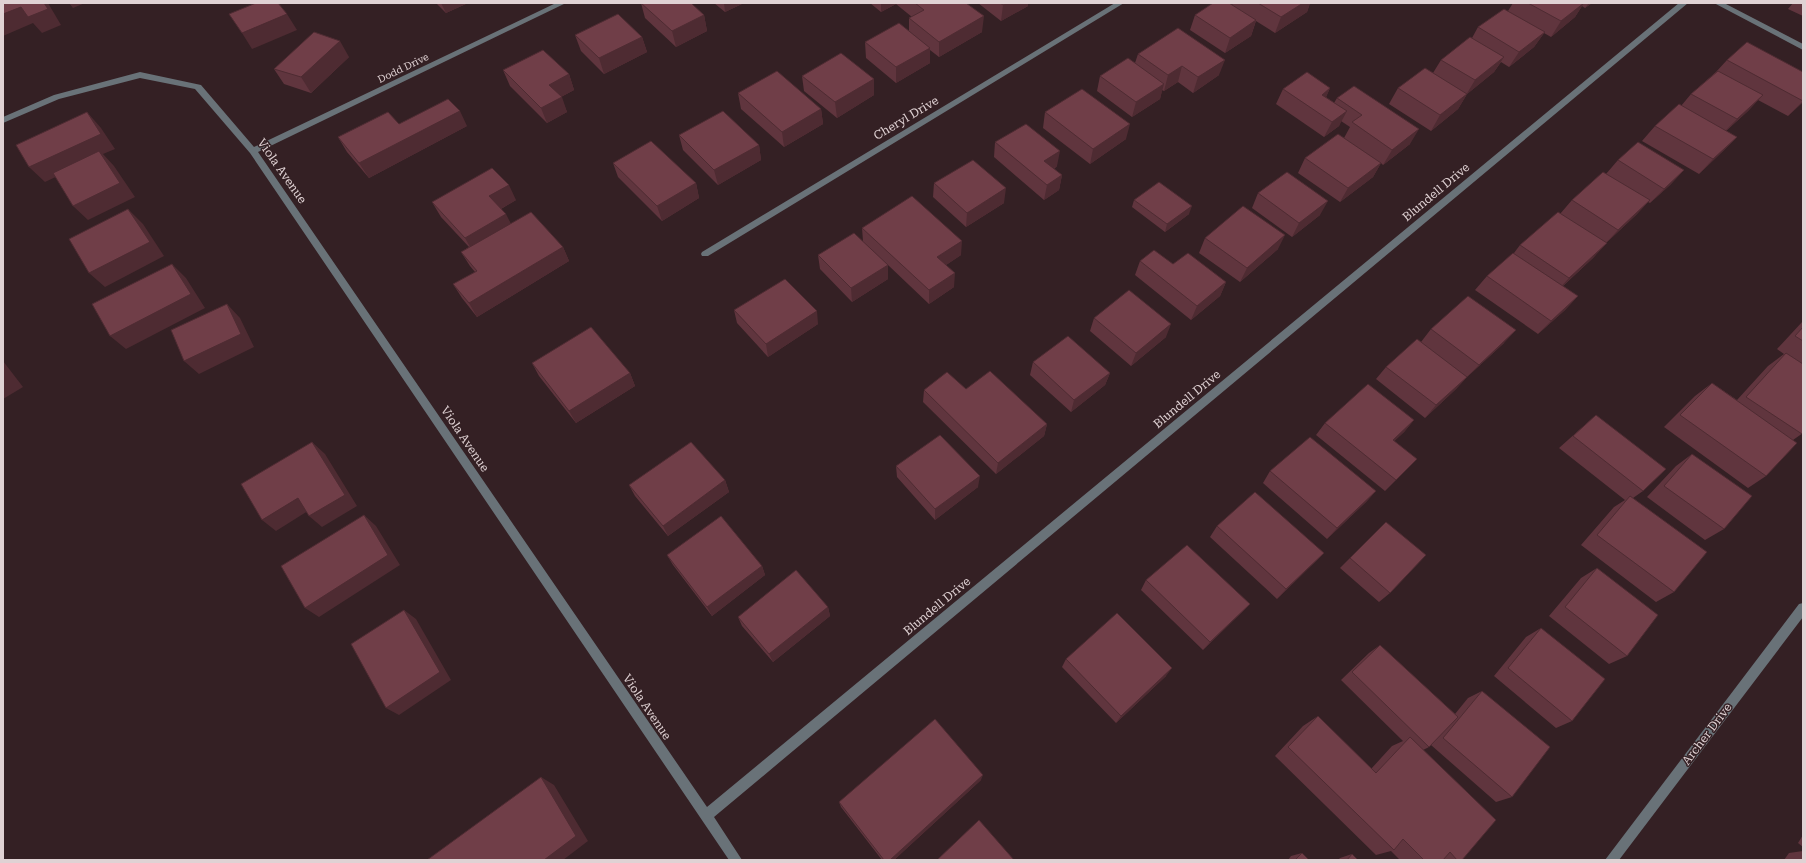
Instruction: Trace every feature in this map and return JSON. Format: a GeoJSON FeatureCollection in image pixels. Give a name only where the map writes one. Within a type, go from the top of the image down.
{"type":"FeatureCollection","features":[{"type":"Feature","properties":{"kind":"street","name":"Dodd Drive"},"geometry":{"type":"LineString","coordinates":[[253,150],[562,3]]}},
{"type":"Feature","properties":{"kind":"street","name":"Cheryl Drive"},"geometry":{"type":"LineString","coordinates":[[705,254],[1120,3]]}},
{"type":"Feature","properties":{"kind":"street","name":"Blundell Drive"},"geometry":{"type":"LineString","coordinates":[[706,816],[1684,3]]}},
{"type":"Feature","properties":{"kind":"street"},"geometry":{"type":"LineString","coordinates":[[1718,3],[1803,47]]}},
{"type":"Feature","properties":{"kind":"street","name":"Viola Avenue"},"geometry":{"type":"LineString","coordinates":[[3,120],[57,97],[140,75],[198,87],[253,150],[736,860]]}},
{"type":"Feature","properties":{"kind":"street","name":"Archer Drive"},"geometry":{"type":"LineString","coordinates":[[1611,860],[1803,608]]}},
{"type":"Feature","properties":{"kind":"building"},"geometry":{"type":"Polygon","coordinates":[[[3,3],[44,3],[48,9],[28,17],[21,7],[3,14],[3,3]]]}},
{"type":"Feature","properties":{"kind":"building"},"geometry":{"type":"Polygon","coordinates":[[[256,3],[278,3],[287,14],[242,33],[229,14],[256,3]]]}},
{"type":"Feature","properties":{"kind":"building"},"geometry":{"type":"Polygon","coordinates":[[[641,3],[691,3],[704,15],[672,31],[641,3]]]}},
{"type":"Feature","properties":{"kind":"building"},"geometry":{"type":"Polygon","coordinates":[[[915,3],[966,3],[984,16],[939,42],[909,18],[924,10],[915,3]]]}},
{"type":"Feature","properties":{"kind":"building"},"geometry":{"type":"Polygon","coordinates":[[[1213,3],[1229,3],[1256,20],[1230,38],[1195,15],[1213,3]]]}},
{"type":"Feature","properties":{"kind":"building"},"geometry":{"type":"Polygon","coordinates":[[[1258,3],[1303,3],[1281,17],[1258,3]]]}},
{"type":"Feature","properties":{"kind":"building"},"geometry":{"type":"Polygon","coordinates":[[[1528,3],[1584,3],[1561,21],[1528,3]]]}},
{"type":"Feature","properties":{"kind":"building"},"geometry":{"type":"Polygon","coordinates":[[[1504,9],[1545,32],[1519,52],[1478,27],[1504,9]]]}},
{"type":"Feature","properties":{"kind":"building"},"geometry":{"type":"Polygon","coordinates":[[[618,14],[642,37],[599,58],[575,35],[618,14]]]}},
{"type":"Feature","properties":{"kind":"building"},"geometry":{"type":"Polygon","coordinates":[[[899,23],[930,48],[896,67],[865,42],[899,23]]]}},
{"type":"Feature","properties":{"kind":"building"},"geometry":{"type":"Polygon","coordinates":[[[1178,28],[1225,60],[1198,77],[1182,66],[1168,75],[1138,54],[1178,28]]]}},
{"type":"Feature","properties":{"kind":"building"},"geometry":{"type":"Polygon","coordinates":[[[314,32],[340,41],[301,77],[274,69],[314,32]]]}},
{"type":"Feature","properties":{"kind":"building"},"geometry":{"type":"Polygon","coordinates":[[[1470,37],[1504,57],[1475,80],[1441,60],[1470,37]]]}},
{"type":"Feature","properties":{"kind":"building"},"geometry":{"type":"Polygon","coordinates":[[[1747,42],[1803,72],[1803,101],[1727,60],[1747,42]]]}},
{"type":"Feature","properties":{"kind":"building"},"geometry":{"type":"Polygon","coordinates":[[[543,50],[569,74],[549,85],[562,97],[541,108],[503,70],[543,50]]]}},
{"type":"Feature","properties":{"kind":"building"},"geometry":{"type":"Polygon","coordinates":[[[841,53],[874,79],[835,102],[802,76],[841,53]]]}},
{"type":"Feature","properties":{"kind":"building"},"geometry":{"type":"Polygon","coordinates":[[[1128,58],[1164,84],[1136,102],[1100,76],[1128,58]]]}},
{"type":"Feature","properties":{"kind":"building"},"geometry":{"type":"Polygon","coordinates":[[[1425,68],[1467,94],[1440,115],[1398,88],[1425,68]]]}},
{"type":"Feature","properties":{"kind":"building"},"geometry":{"type":"Polygon","coordinates":[[[777,71],[821,109],[782,132],[738,93],[777,71]]]}},
{"type":"Feature","properties":{"kind":"building"},"geometry":{"type":"Polygon","coordinates":[[[1718,71],[1763,95],[1737,119],[1691,94],[1718,71]]]}},
{"type":"Feature","properties":{"kind":"building"},"geometry":{"type":"Polygon","coordinates":[[[1307,72],[1330,88],[1322,95],[1347,111],[1332,122],[1283,89],[1307,72]]]}},
{"type":"Feature","properties":{"kind":"building"},"geometry":{"type":"Polygon","coordinates":[[[1354,86],[1419,129],[1392,150],[1352,122],[1362,115],[1337,98],[1354,86]]]}},
{"type":"Feature","properties":{"kind":"building"},"geometry":{"type":"Polygon","coordinates":[[[1082,89],[1130,124],[1093,149],[1045,112],[1082,89]]]}},
{"type":"Feature","properties":{"kind":"building"},"geometry":{"type":"Polygon","coordinates":[[[448,99],[460,111],[359,163],[338,137],[388,112],[399,124],[448,99]]]}},
{"type":"Feature","properties":{"kind":"building"},"geometry":{"type":"Polygon","coordinates":[[[1679,104],[1737,137],[1713,159],[1655,126],[1679,104]]]}},
{"type":"Feature","properties":{"kind":"building"},"geometry":{"type":"Polygon","coordinates":[[[723,111],[759,145],[714,170],[679,135],[723,111]]]}},
{"type":"Feature","properties":{"kind":"building"},"geometry":{"type":"Polygon","coordinates":[[[87,112],[101,134],[29,167],[16,145],[87,112]]]}},
{"type":"Feature","properties":{"kind":"building"},"geometry":{"type":"Polygon","coordinates":[[[1026,124],[1060,151],[1044,161],[1062,175],[1047,185],[995,142],[1026,124]]]}},
{"type":"Feature","properties":{"kind":"building"},"geometry":{"type":"Polygon","coordinates":[[[1338,134],[1381,163],[1348,188],[1305,158],[1338,134]]]}},
{"type":"Feature","properties":{"kind":"building"},"geometry":{"type":"Polygon","coordinates":[[[651,141],[696,183],[657,206],[613,163],[651,141]]]}},
{"type":"Feature","properties":{"kind":"building"},"geometry":{"type":"Polygon","coordinates":[[[1638,142],[1684,170],[1664,189],[1618,160],[1638,142]]]}},
{"type":"Feature","properties":{"kind":"building"},"geometry":{"type":"Polygon","coordinates":[[[99,151],[120,183],[73,206],[53,173],[99,151]]]}},
{"type":"Feature","properties":{"kind":"building"},"geometry":{"type":"Polygon","coordinates":[[[973,160],[1006,188],[967,213],[934,183],[973,160]]]}},
{"type":"Feature","properties":{"kind":"building"},"geometry":{"type":"Polygon","coordinates":[[[492,168],[509,185],[489,196],[506,214],[465,238],[432,202],[492,168]]]}},
{"type":"Feature","properties":{"kind":"building"},"geometry":{"type":"Polygon","coordinates":[[[1287,172],[1328,201],[1299,223],[1258,193],[1287,172]]]}},
{"type":"Feature","properties":{"kind":"building"},"geometry":{"type":"Polygon","coordinates":[[[1603,172],[1650,200],[1618,230],[1572,200],[1603,172]]]}},
{"type":"Feature","properties":{"kind":"building"},"geometry":{"type":"Polygon","coordinates":[[[1159,182],[1192,206],[1167,224],[1134,200],[1159,182]]]}},
{"type":"Feature","properties":{"kind":"building"},"geometry":{"type":"Polygon","coordinates":[[[912,196],[962,241],[937,257],[955,273],[929,290],[862,228],[912,196]]]}},
{"type":"Feature","properties":{"kind":"building"},"geometry":{"type":"Polygon","coordinates":[[[1243,206],[1285,235],[1247,268],[1205,238],[1243,206]]]}},
{"type":"Feature","properties":{"kind":"building"},"geometry":{"type":"Polygon","coordinates":[[[128,209],[150,242],[89,273],[69,239],[128,209]]]}},
{"type":"Feature","properties":{"kind":"building"},"geometry":{"type":"Polygon","coordinates":[[[531,212],[563,247],[469,303],[453,284],[477,271],[461,252],[531,212]]]}},
{"type":"Feature","properties":{"kind":"building"},"geometry":{"type":"Polygon","coordinates":[[[1558,212],[1607,243],[1569,278],[1520,245],[1558,212]]]}},
{"type":"Feature","properties":{"kind":"building"},"geometry":{"type":"Polygon","coordinates":[[[854,233],[888,265],[851,288],[818,255],[854,233]]]}},
{"type":"Feature","properties":{"kind":"building"},"geometry":{"type":"Polygon","coordinates":[[[1154,250],[1173,264],[1188,253],[1226,282],[1197,306],[1140,261],[1154,250]]]}},
{"type":"Feature","properties":{"kind":"building"},"geometry":{"type":"Polygon","coordinates":[[[1513,253],[1578,296],[1551,321],[1487,276],[1513,253]]]}},
{"type":"Feature","properties":{"kind":"building"},"geometry":{"type":"Polygon","coordinates":[[[172,264],[191,294],[110,336],[92,304],[172,264]]]}},
{"type":"Feature","properties":{"kind":"building"},"geometry":{"type":"Polygon","coordinates":[[[785,279],[817,311],[766,344],[734,310],[785,279]]]}},
{"type":"Feature","properties":{"kind":"building"},"geometry":{"type":"Polygon","coordinates":[[[1129,290],[1171,324],[1136,353],[1094,318],[1129,290]]]}},
{"type":"Feature","properties":{"kind":"building"},"geometry":{"type":"Polygon","coordinates":[[[1468,296],[1516,330],[1479,365],[1431,329],[1468,296]]]}},
{"type":"Feature","properties":{"kind":"building"},"geometry":{"type":"Polygon","coordinates":[[[227,304],[241,334],[184,361],[171,330],[227,304]]]}},
{"type":"Feature","properties":{"kind":"building"},"geometry":{"type":"Polygon","coordinates":[[[591,327],[630,373],[569,411],[532,363],[591,327]]]}},
{"type":"Feature","properties":{"kind":"building"},"geometry":{"type":"Polygon","coordinates":[[[1803,327],[1803,341],[1795,336],[1803,327]]]}},
{"type":"Feature","properties":{"kind":"building"},"geometry":{"type":"Polygon","coordinates":[[[1068,336],[1110,373],[1074,400],[1033,362],[1068,336]]]}},
{"type":"Feature","properties":{"kind":"building"},"geometry":{"type":"Polygon","coordinates":[[[1417,339],[1467,377],[1436,405],[1386,367],[1417,339]]]}},
{"type":"Feature","properties":{"kind":"building"},"geometry":{"type":"Polygon","coordinates":[[[1786,353],[1803,364],[1802,434],[1746,397],[1786,353]]]}},
{"type":"Feature","properties":{"kind":"building"},"geometry":{"type":"Polygon","coordinates":[[[990,371],[1047,424],[998,463],[924,390],[947,372],[966,389],[990,371]]]}},
{"type":"Feature","properties":{"kind":"building"},"geometry":{"type":"Polygon","coordinates":[[[1712,383],[1797,443],[1766,476],[1680,415],[1712,383]]]}},
{"type":"Feature","properties":{"kind":"building"},"geometry":{"type":"Polygon","coordinates":[[[1368,384],[1414,420],[1393,440],[1417,459],[1396,480],[1325,423],[1368,384]]]}},
{"type":"Feature","properties":{"kind":"building"},"geometry":{"type":"Polygon","coordinates":[[[1596,415],[1666,469],[1643,491],[1573,436],[1596,415]]]}},
{"type":"Feature","properties":{"kind":"building"},"geometry":{"type":"Polygon","coordinates":[[[940,435],[980,476],[935,509],[896,466],[940,435]]]}},
{"type":"Feature","properties":{"kind":"building"},"geometry":{"type":"Polygon","coordinates":[[[1310,437],[1376,491],[1337,528],[1270,471],[1310,437]]]}},
{"type":"Feature","properties":{"kind":"building"},"geometry":{"type":"Polygon","coordinates":[[[312,442],[345,495],[309,516],[298,498],[262,520],[241,484],[312,442]]]}},
{"type":"Feature","properties":{"kind":"building"},"geometry":{"type":"Polygon","coordinates":[[[691,442],[725,480],[663,526],[629,485],[691,442]]]}},
{"type":"Feature","properties":{"kind":"building"},"geometry":{"type":"Polygon","coordinates":[[[1692,454],[1752,496],[1724,529],[1664,486],[1692,454]]]}},
{"type":"Feature","properties":{"kind":"building"},"geometry":{"type":"Polygon","coordinates":[[[1255,492],[1324,553],[1286,589],[1217,526],[1255,492]]]}},
{"type":"Feature","properties":{"kind":"building"},"geometry":{"type":"Polygon","coordinates":[[[1630,496],[1707,552],[1674,592],[1597,535],[1630,496]]]}},
{"type":"Feature","properties":{"kind":"building"},"geometry":{"type":"Polygon","coordinates":[[[364,515],[388,555],[305,608],[281,566],[364,515]]]}},
{"type":"Feature","properties":{"kind":"building"},"geometry":{"type":"Polygon","coordinates":[[[721,516],[762,566],[707,607],[667,555],[721,516]]]}},
{"type":"Feature","properties":{"kind":"building"},"geometry":{"type":"Polygon","coordinates":[[[1386,522],[1426,555],[1390,593],[1350,558],[1386,522]]]}},
{"type":"Feature","properties":{"kind":"building"},"geometry":{"type":"Polygon","coordinates":[[[1187,545],[1250,604],[1210,642],[1146,580],[1187,545]]]}},
{"type":"Feature","properties":{"kind":"building"},"geometry":{"type":"Polygon","coordinates":[[[1597,568],[1658,615],[1627,656],[1565,607],[1597,568]]]}},
{"type":"Feature","properties":{"kind":"building"},"geometry":{"type":"Polygon","coordinates":[[[796,570],[828,607],[769,654],[738,617],[796,570]]]}},
{"type":"Feature","properties":{"kind":"building"},"geometry":{"type":"Polygon","coordinates":[[[404,610],[440,672],[386,708],[351,644],[404,610]]]}},
{"type":"Feature","properties":{"kind":"building"},"geometry":{"type":"Polygon","coordinates":[[[1117,613],[1172,668],[1121,716],[1066,659],[1117,613]]]}},
{"type":"Feature","properties":{"kind":"building"},"geometry":{"type":"Polygon","coordinates":[[[1541,628],[1605,679],[1572,721],[1508,668],[1541,628]]]}},
{"type":"Feature","properties":{"kind":"building"},"geometry":{"type":"Polygon","coordinates":[[[1380,645],[1458,717],[1429,747],[1352,672],[1380,645]]]}},
{"type":"Feature","properties":{"kind":"building"},"geometry":{"type":"Polygon","coordinates":[[[1482,691],[1550,747],[1512,797],[1443,738],[1482,691]]]}},
{"type":"Feature","properties":{"kind":"building"},"geometry":{"type":"Polygon","coordinates":[[[1318,716],[1376,773],[1410,737],[1496,820],[1462,860],[1457,860],[1450,852],[1443,860],[1424,860],[1403,839],[1394,850],[1288,747],[1318,716]]]}},
{"type":"Feature","properties":{"kind":"building"},"geometry":{"type":"Polygon","coordinates":[[[935,719],[983,775],[890,860],[884,860],[839,802],[935,719]]]}},
{"type":"Feature","properties":{"kind":"building"},"geometry":{"type":"Polygon","coordinates":[[[541,777],[576,836],[544,860],[427,860],[541,777]]]}},
{"type":"Feature","properties":{"kind":"building"},"geometry":{"type":"Polygon","coordinates":[[[979,820],[1014,860],[937,860],[979,820]]]}},
{"type":"Feature","properties":{"kind":"building"},"geometry":{"type":"Polygon","coordinates":[[[1302,853],[1309,860],[1295,860],[1302,853]]]}},
{"type":"Feature","properties":{"kind":"building"},"geometry":{"type":"Polygon","coordinates":[[[1352,854],[1358,860],[1347,860],[1352,854]]]}}]}
